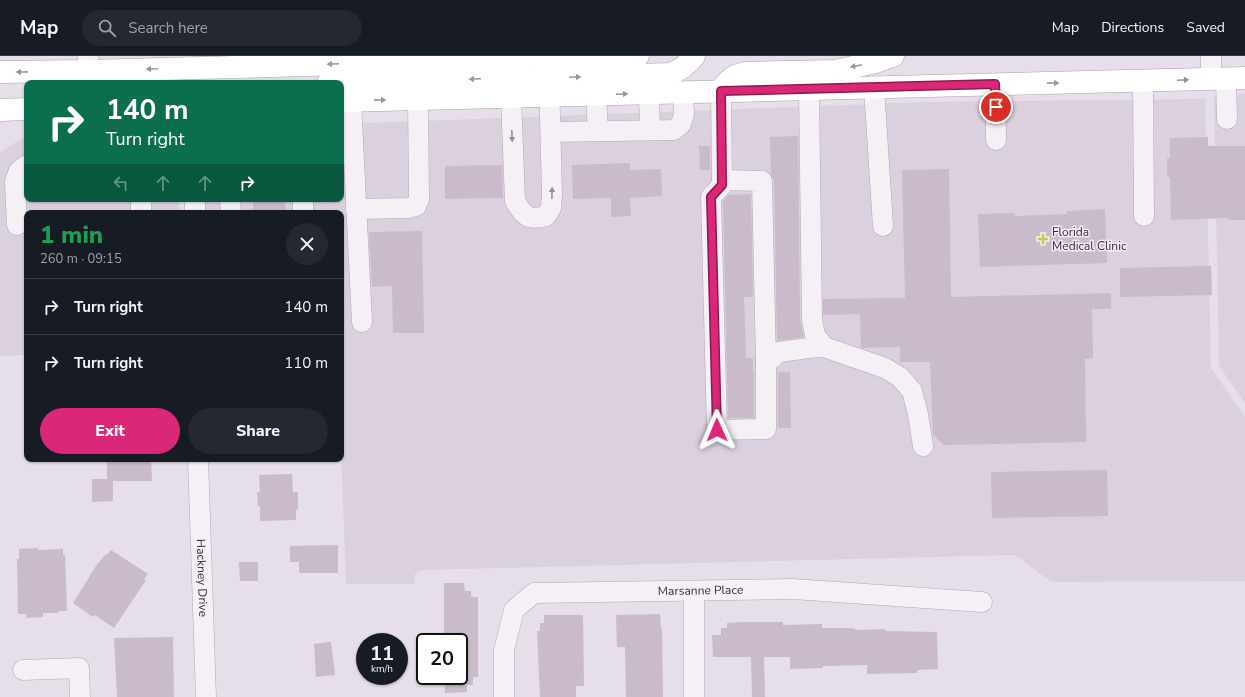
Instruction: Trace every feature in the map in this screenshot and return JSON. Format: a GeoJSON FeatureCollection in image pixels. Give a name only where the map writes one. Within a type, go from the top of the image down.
{"type":"FeatureCollection","features":[{"type":"Feature","properties":{"kind":"main road"},"geometry":{"type":"LineString","coordinates":[[0,72],[88,63],[638,56]]}},
{"type":"Feature","properties":{"kind":"main road"},"geometry":{"type":"LineString","coordinates":[[346,101],[511,97],[549,86],[670,74],[679,71],[688,64],[694,56]]}},
{"type":"Feature","properties":{"kind":"main road"},"geometry":{"type":"LineString","coordinates":[[721,91],[725,83],[734,76],[745,72],[835,71],[876,62],[893,56]]}},
{"type":"Feature","properties":{"kind":"main road"},"geometry":{"type":"LineString","coordinates":[[344,83],[398,81],[411,77],[420,70],[425,58]]}},
{"type":"Feature","properties":{"kind":"main road"},"geometry":{"type":"LineString","coordinates":[[418,99],[421,87],[428,81],[506,78],[566,58]]}},
{"type":"Feature","properties":{"kind":"main road"},"geometry":{"type":"LineString","coordinates":[[469,98],[540,78],[549,86],[596,95],[1228,79]]}},
{"type":"Feature","properties":{"kind":"main road"},"geometry":{"type":"LineString","coordinates":[[0,110],[24,109]]}},
{"type":"Feature","properties":{"kind":"street"},"geometry":{"type":"LineString","coordinates":[[1211,56],[1228,79],[1227,120]]}},
{"type":"Feature","properties":{"kind":"street"},"geometry":{"type":"LineString","coordinates":[[1143,81],[1144,216]]}},
{"type":"Feature","properties":{"kind":"street"},"geometry":{"type":"LineString","coordinates":[[995,84],[996,140]]}},
{"type":"Feature","properties":{"kind":"street"},"geometry":{"type":"LineString","coordinates":[[511,97],[515,201],[522,214],[534,219],[546,216],[551,208],[551,132],[549,86]]}},
{"type":"Feature","properties":{"kind":"street"},"geometry":{"type":"LineString","coordinates":[[874,88],[882,226]]}},
{"type":"Feature","properties":{"kind":"street"},"geometry":{"type":"LineString","coordinates":[[809,89],[812,320],[815,335],[824,347]]}},
{"type":"Feature","properties":{"kind":"street"},"geometry":{"type":"LineString","coordinates":[[721,91],[722,185],[711,197],[717,430],[766,430],[762,181],[722,180]]}},
{"type":"Feature","properties":{"kind":"street"},"geometry":{"type":"LineString","coordinates":[[551,132],[674,130],[681,124],[684,114],[683,92]]}},
{"type":"Feature","properties":{"kind":"street"},"geometry":{"type":"LineString","coordinates":[[649,93],[650,130]]}},
{"type":"Feature","properties":{"kind":"street"},"geometry":{"type":"LineString","coordinates":[[596,95],[598,131]]}},
{"type":"Feature","properties":{"kind":"street"},"geometry":{"type":"LineString","coordinates":[[356,209],[409,208],[416,206],[419,199],[418,99]]}},
{"type":"Feature","properties":{"kind":"street"},"geometry":{"type":"LineString","coordinates":[[346,101],[356,209],[362,322]]}},
{"type":"Feature","properties":{"kind":"street"},"geometry":{"type":"LineString","coordinates":[[16,226],[15,182],[19,171],[24,167]]}},
{"type":"Feature","properties":{"kind":"street"},"geometry":{"type":"LineString","coordinates":[[766,363],[779,352],[824,347],[885,368],[900,377],[912,391],[918,414],[923,446]]}},
{"type":"Feature","properties":{"kind":"street","name":"Hackney Drive"},"geometry":{"type":"LineString","coordinates":[[198,462],[206,697]]}},
{"type":"Feature","properties":{"kind":"street","name":"Marsanne Place"},"geometry":{"type":"LineString","coordinates":[[504,697],[504,650],[514,610],[534,593],[792,589],[982,602]]}},
{"type":"Feature","properties":{"kind":"street"},"geometry":{"type":"LineString","coordinates":[[694,591],[694,697]]}},
{"type":"Feature","properties":{"kind":"street"},"geometry":{"type":"LineString","coordinates":[[23,670],[79,668],[80,697]]}},
{"type":"Feature","properties":{"kind":"shaded area"},"geometry":{"type":"Polygon","coordinates":[[[1245,94],[1245,403],[1219,366],[1214,96],[1245,94]]]}},
{"type":"Feature","properties":{"kind":"shaded area"},"geometry":{"type":"Polygon","coordinates":[[[1205,99],[1211,368],[1245,417],[1245,581],[1051,582],[1018,557],[1013,555],[422,570],[415,574],[414,584],[346,584],[342,462],[344,462],[344,210],[205,210],[204,202],[344,202],[344,124],[927,102],[1205,99]]]}},
{"type":"Feature","properties":{"kind":"shaded area"},"geometry":{"type":"Polygon","coordinates":[[[24,137],[24,202],[179,202],[179,210],[24,210],[24,355],[0,356],[0,153],[24,137]]]}},
{"type":"Feature","properties":{"kind":"building"},"geometry":{"type":"Polygon","coordinates":[[[798,136],[800,320],[804,337],[777,341],[774,181],[771,174],[770,137],[798,136]]]}},
{"type":"Feature","properties":{"kind":"building"},"geometry":{"type":"Polygon","coordinates":[[[1208,137],[1208,146],[1245,146],[1245,220],[1228,220],[1228,218],[1171,220],[1170,177],[1167,177],[1167,158],[1170,158],[1170,138],[1208,137]]]}},
{"type":"Feature","properties":{"kind":"building"},"geometry":{"type":"Polygon","coordinates":[[[699,146],[710,146],[710,170],[700,170],[699,146]]]}},
{"type":"Feature","properties":{"kind":"building"},"geometry":{"type":"Polygon","coordinates":[[[630,163],[630,170],[661,169],[662,196],[630,198],[631,216],[611,217],[611,198],[573,199],[572,165],[630,163]]]}},
{"type":"Feature","properties":{"kind":"building"},"geometry":{"type":"Polygon","coordinates":[[[502,165],[503,198],[445,199],[445,166],[502,165]]]}},
{"type":"Feature","properties":{"kind":"building"},"geometry":{"type":"Polygon","coordinates":[[[949,169],[951,297],[1111,293],[1111,309],[1092,309],[1093,358],[1085,359],[1086,442],[944,445],[933,435],[930,362],[900,362],[900,347],[861,348],[860,314],[823,315],[823,299],[905,298],[902,170],[949,169]]]}},
{"type":"Feature","properties":{"kind":"building"},"geometry":{"type":"Polygon","coordinates":[[[730,193],[730,195],[751,194],[753,297],[744,297],[746,358],[753,358],[754,418],[728,418],[723,201],[730,193]]]}},
{"type":"Feature","properties":{"kind":"building"},"geometry":{"type":"Polygon","coordinates":[[[253,202],[285,202],[286,210],[253,210],[253,202]]]}},
{"type":"Feature","properties":{"kind":"building","name":"Florida Medical Clinic"},"geometry":{"type":"Polygon","coordinates":[[[1105,209],[1107,263],[980,267],[978,214],[1015,213],[1015,216],[1067,214],[1067,211],[1105,209]]]}},
{"type":"Feature","properties":{"kind":"building"},"geometry":{"type":"Polygon","coordinates":[[[422,231],[424,333],[393,333],[392,286],[372,287],[369,232],[422,231]]]}},
{"type":"Feature","properties":{"kind":"building"},"geometry":{"type":"Polygon","coordinates":[[[1211,266],[1212,295],[1120,297],[1120,268],[1211,266]]]}},
{"type":"Feature","properties":{"kind":"building"},"geometry":{"type":"Polygon","coordinates":[[[778,372],[790,372],[791,428],[778,428],[778,372]]]}},
{"type":"Feature","properties":{"kind":"building"},"geometry":{"type":"Polygon","coordinates":[[[107,462],[151,462],[152,481],[113,481],[113,501],[92,502],[92,479],[107,479],[107,462]]]}},
{"type":"Feature","properties":{"kind":"building"},"geometry":{"type":"Polygon","coordinates":[[[1107,470],[1108,516],[992,518],[991,472],[1107,470]]]}},
{"type":"Feature","properties":{"kind":"building"},"geometry":{"type":"Polygon","coordinates":[[[292,474],[293,492],[298,492],[298,509],[296,510],[296,520],[260,521],[260,506],[258,506],[257,492],[260,492],[259,475],[292,474]]]}},
{"type":"Feature","properties":{"kind":"building"},"geometry":{"type":"Polygon","coordinates":[[[338,545],[338,573],[299,573],[299,562],[290,562],[290,546],[338,545]]]}},
{"type":"Feature","properties":{"kind":"building"},"geometry":{"type":"Polygon","coordinates":[[[38,548],[38,550],[63,549],[63,555],[65,555],[67,611],[58,611],[58,613],[43,613],[43,617],[26,618],[26,614],[18,614],[17,559],[19,559],[19,549],[38,548]]]}},
{"type":"Feature","properties":{"kind":"building"},"geometry":{"type":"Polygon","coordinates":[[[111,550],[148,574],[144,579],[146,580],[114,628],[95,615],[93,617],[73,603],[96,566],[111,550]]]}},
{"type":"Feature","properties":{"kind":"building"},"geometry":{"type":"Polygon","coordinates":[[[239,562],[258,562],[258,581],[240,581],[239,562]]]}},
{"type":"Feature","properties":{"kind":"building"},"geometry":{"type":"Polygon","coordinates":[[[444,583],[464,583],[465,591],[471,591],[471,597],[478,597],[478,677],[473,677],[473,685],[468,685],[468,633],[444,633],[444,583]]]}},
{"type":"Feature","properties":{"kind":"building"},"geometry":{"type":"Polygon","coordinates":[[[660,614],[662,629],[663,697],[626,697],[625,647],[617,647],[616,615],[660,614]]]}},
{"type":"Feature","properties":{"kind":"building"},"geometry":{"type":"Polygon","coordinates":[[[544,615],[583,615],[584,686],[576,686],[576,697],[540,697],[537,631],[540,631],[540,623],[544,623],[544,615]]]}},
{"type":"Feature","properties":{"kind":"building"},"geometry":{"type":"Polygon","coordinates":[[[783,622],[783,625],[822,624],[822,628],[937,632],[938,669],[917,670],[917,673],[867,674],[867,665],[823,666],[823,668],[790,669],[790,657],[764,657],[765,697],[752,697],[751,657],[713,657],[712,635],[721,635],[721,628],[727,628],[727,623],[783,622]]]}},
{"type":"Feature","properties":{"kind":"building"},"geometry":{"type":"Polygon","coordinates":[[[173,637],[174,697],[117,697],[114,638],[173,637]]]}},
{"type":"Feature","properties":{"kind":"building"},"geometry":{"type":"Polygon","coordinates":[[[331,642],[335,675],[316,677],[314,644],[331,642]]]}},
{"type":"Feature","properties":{"kind":"building"},"geometry":{"type":"Polygon","coordinates":[[[445,685],[467,685],[467,692],[445,693],[445,685]]]}},
{"type":"Feature","properties":{"kind":"place","name":"Florida Medical Clinic"},"geometry":{"type":"Point","coordinates":[1043,239]}},
{"type":"Feature","properties":{"kind":"route"},"geometry":{"type":"LineString","coordinates":[[717,430],[711,197],[722,185],[721,91],[995,84],[996,107]]}}]}
